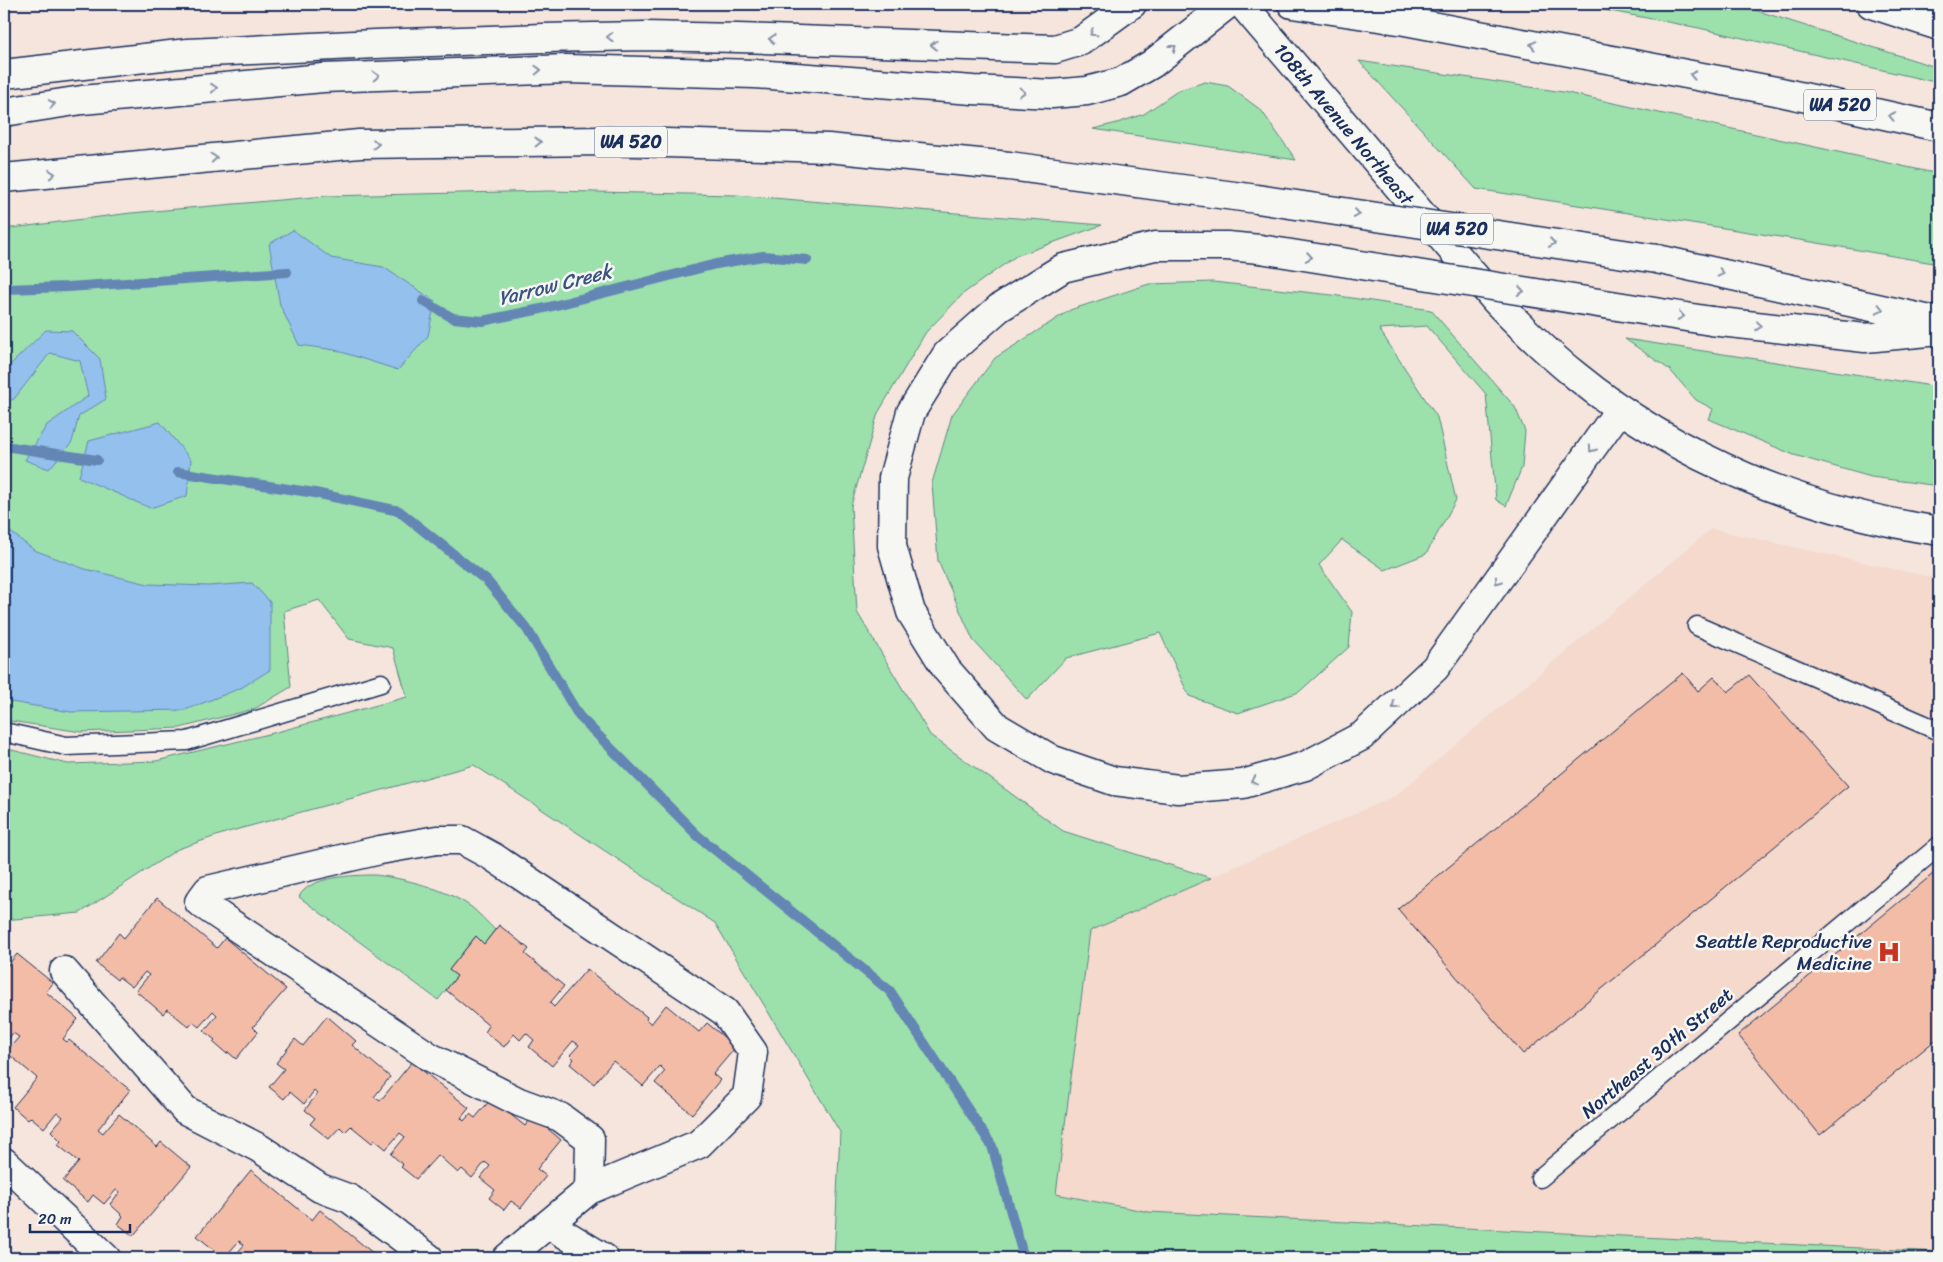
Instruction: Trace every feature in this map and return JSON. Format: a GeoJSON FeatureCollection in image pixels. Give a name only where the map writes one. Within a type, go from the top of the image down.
{"type":"FeatureCollection","features":[{"type":"Feature","properties":{"kind":"main road"},"geometry":{"type":"LineString","coordinates":[[4,74],[188,52],[543,38],[645,36],[1055,49],[1081,41],[1132,4]]}},
{"type":"Feature","properties":{"kind":"main road"},"geometry":{"type":"LineString","coordinates":[[4,112],[82,100],[323,78],[567,69],[755,74],[1052,94],[1087,91],[1121,82],[1152,64],[1228,4]]}},
{"type":"Feature","properties":{"kind":"main road","name":"108th Avenue Northeast"},"geometry":{"type":"LineString","coordinates":[[1242,4],[1387,176],[1495,300],[1548,352],[1576,376],[1620,409],[1685,448],[1780,492],[1846,512],[1896,524],[1939,531]]}},
{"type":"Feature","properties":{"kind":"main road","name":"WA 520"},"geometry":{"type":"LineString","coordinates":[[1292,4],[1405,21],[1776,91],[1939,127]]}},
{"type":"Feature","properties":{"kind":"main road"},"geometry":{"type":"LineString","coordinates":[[1871,4],[1939,26]]}},
{"type":"Feature","properties":{"kind":"main road","name":"WA 520"},"geometry":{"type":"LineString","coordinates":[[4,178],[359,144],[603,141],[828,148],[1009,166],[1257,199],[1657,259],[1939,322]]}},
{"type":"Feature","properties":{"kind":"main road"},"geometry":{"type":"LineString","coordinates":[[1620,409],[1435,668],[1362,736],[1305,766],[1243,784],[1178,788],[1114,781],[1053,760],[997,727],[947,670],[911,612],[892,546],[893,478],[911,412],[948,354],[999,308],[1063,268],[1155,246],[1227,246],[1260,249],[1711,321],[1865,338],[1939,331]]}},
{"type":"Feature","properties":{"kind":"main road"},"geometry":{"type":"LineString","coordinates":[[507,1258],[550,1225],[589,1190],[699,1144],[747,1096],[753,1052],[725,1012],[493,857],[462,840],[437,840],[380,850],[208,890],[199,902],[430,1057],[519,1102],[560,1117],[590,1138],[589,1190]]}},
{"type":"Feature","properties":{"kind":"main road"},"geometry":{"type":"LineString","coordinates":[[64,971],[185,1110],[259,1148],[320,1188],[350,1199],[429,1258]]}},
{"type":"Feature","properties":{"kind":"main road"},"geometry":{"type":"LineString","coordinates":[[4,1162],[106,1258]]}},
{"type":"Feature","properties":{"kind":"main road"},"geometry":{"type":"LineString","coordinates":[[550,1225],[604,1258]]}},
{"type":"Feature","properties":{"kind":"lane"},"geometry":{"type":"LineString","coordinates":[[1697,626],[1939,731]]}},
{"type":"Feature","properties":{"kind":"lane"},"geometry":{"type":"LineString","coordinates":[[4,732],[66,746],[186,741],[380,683]]}},
{"type":"Feature","properties":{"kind":"lane","name":"Northeast 30th Street"},"geometry":{"type":"LineString","coordinates":[[1540,1178],[1939,846]]}},
{"type":"Feature","properties":{"kind":"shaded area"},"geometry":{"type":"Polygon","coordinates":[[[1711,529],[1939,579],[1939,1252],[1149,1212],[1056,1194],[1090,931],[1395,796],[1711,529]]]}},
{"type":"Feature","properties":{"kind":"green space"},"geometry":{"type":"Polygon","coordinates":[[[1573,4],[1736,4],[1939,68],[1939,83],[1699,28],[1573,4]]]}},
{"type":"Feature","properties":{"kind":"green space"},"geometry":{"type":"Polygon","coordinates":[[[1359,61],[1563,92],[1939,174],[1939,264],[1476,189],[1359,61]]]}},
{"type":"Feature","properties":{"kind":"green space"},"geometry":{"type":"Polygon","coordinates":[[[1205,82],[1228,86],[1261,110],[1296,160],[1093,129],[1144,114],[1179,90],[1205,82]]]}},
{"type":"Feature","properties":{"kind":"green space"},"geometry":{"type":"Polygon","coordinates":[[[550,191],[736,195],[1102,225],[1016,256],[964,293],[926,332],[878,413],[851,506],[857,612],[930,735],[1063,831],[1211,878],[1090,931],[1056,1194],[1149,1212],[1939,1252],[1939,1258],[834,1258],[840,1132],[715,923],[474,765],[228,832],[178,849],[80,913],[4,920],[4,748],[68,764],[156,761],[273,733],[407,697],[393,648],[349,639],[319,600],[284,611],[291,687],[254,709],[180,728],[81,732],[4,720],[4,229],[131,213],[326,196],[550,191]]]}},
{"type":"Feature","properties":{"kind":"green space"},"geometry":{"type":"Polygon","coordinates":[[[1213,282],[1332,295],[1431,310],[1515,407],[1525,431],[1522,467],[1506,506],[1496,500],[1486,394],[1427,326],[1379,329],[1437,417],[1456,500],[1426,554],[1385,570],[1342,540],[1319,565],[1352,612],[1349,647],[1299,692],[1238,713],[1189,696],[1160,633],[1066,658],[1027,700],[973,640],[938,561],[932,483],[952,415],[995,358],[1070,310],[1149,284],[1213,282]]]}},
{"type":"Feature","properties":{"kind":"green space"},"geometry":{"type":"Polygon","coordinates":[[[1625,339],[1939,387],[1939,486],[1871,477],[1794,455],[1709,419],[1713,409],[1696,400],[1670,370],[1625,339]]]}},
{"type":"Feature","properties":{"kind":"green space"},"geometry":{"type":"Polygon","coordinates":[[[375,875],[411,882],[449,894],[470,906],[495,930],[484,944],[475,937],[449,970],[457,976],[438,1000],[299,897],[304,890],[322,881],[345,876],[375,875]]]}},
{"type":"Feature","properties":{"kind":"water"},"geometry":{"type":"Polygon","coordinates":[[[293,230],[331,258],[383,267],[435,301],[428,336],[398,370],[335,350],[299,345],[280,305],[269,244],[293,230]]]}},
{"type":"Feature","properties":{"kind":"water"},"geometry":{"type":"Polygon","coordinates":[[[46,330],[72,331],[100,359],[106,399],[79,416],[72,442],[49,469],[25,460],[47,425],[88,396],[80,361],[50,353],[14,399],[4,403],[4,371],[46,330]]]}},
{"type":"Feature","properties":{"kind":"water"},"geometry":{"type":"Polygon","coordinates":[[[160,422],[191,460],[187,496],[150,508],[79,477],[89,441],[160,422]]]}},
{"type":"Feature","properties":{"kind":"water"},"geometry":{"type":"Polygon","coordinates":[[[4,527],[34,550],[85,569],[148,584],[208,586],[252,583],[270,602],[270,670],[241,688],[185,710],[71,712],[11,702],[4,698],[4,527]]]}},
{"type":"Feature","properties":{"kind":"building"},"geometry":{"type":"Polygon","coordinates":[[[1683,673],[1698,691],[1714,677],[1728,692],[1749,675],[1848,786],[1523,1054],[1398,909],[1683,673]]]}},
{"type":"Feature","properties":{"kind":"building","name":"Seattle Reproductive Medicine"},"geometry":{"type":"Polygon","coordinates":[[[1939,869],[1939,1037],[1820,1135],[1738,1035],[1939,869]]]}},
{"type":"Feature","properties":{"kind":"building"},"geometry":{"type":"Polygon","coordinates":[[[157,898],[217,948],[225,938],[286,989],[253,1027],[258,1032],[236,1059],[213,1042],[215,1040],[204,1031],[217,1015],[213,1011],[199,1027],[193,1022],[189,1027],[167,1009],[163,1014],[136,991],[149,975],[145,972],[132,987],[119,977],[117,980],[96,963],[119,933],[124,938],[157,898]]]}},
{"type":"Feature","properties":{"kind":"building"},"geometry":{"type":"Polygon","coordinates":[[[499,925],[529,949],[525,954],[564,986],[550,1003],[554,1007],[587,969],[647,1017],[646,1019],[651,1024],[666,1005],[699,1032],[707,1023],[736,1047],[713,1074],[720,1080],[692,1114],[655,1083],[665,1071],[660,1066],[643,1086],[613,1061],[594,1084],[570,1064],[574,1059],[570,1055],[579,1045],[573,1041],[552,1066],[529,1047],[534,1040],[526,1033],[520,1040],[514,1034],[504,1047],[485,1032],[489,1026],[446,990],[457,976],[449,970],[476,936],[484,944],[499,925]]]}},
{"type":"Feature","properties":{"kind":"building"},"geometry":{"type":"Polygon","coordinates":[[[17,954],[53,983],[46,992],[78,1019],[63,1039],[67,1042],[69,1040],[130,1090],[98,1129],[103,1133],[119,1114],[157,1147],[161,1142],[191,1167],[133,1236],[118,1224],[123,1216],[110,1204],[120,1192],[116,1190],[104,1204],[93,1195],[88,1202],[63,1181],[79,1162],[58,1145],[61,1141],[51,1131],[63,1117],[57,1112],[44,1128],[31,1117],[28,1120],[13,1107],[37,1078],[6,1052],[19,1037],[13,1033],[4,1044],[4,970],[17,954]]]}},
{"type":"Feature","properties":{"kind":"building"},"geometry":{"type":"Polygon","coordinates":[[[327,1016],[356,1041],[352,1045],[390,1077],[374,1097],[380,1101],[412,1062],[469,1108],[461,1118],[464,1121],[470,1114],[475,1118],[491,1099],[525,1126],[533,1116],[561,1140],[537,1169],[546,1176],[521,1208],[511,1201],[504,1210],[489,1198],[495,1190],[480,1178],[490,1166],[485,1162],[472,1178],[462,1169],[458,1173],[438,1155],[416,1179],[401,1167],[403,1165],[391,1154],[405,1137],[400,1133],[386,1149],[375,1140],[372,1143],[351,1126],[345,1132],[340,1127],[329,1139],[310,1124],[315,1118],[305,1110],[317,1094],[314,1091],[304,1104],[290,1092],[284,1099],[269,1087],[284,1069],[276,1063],[295,1039],[303,1046],[327,1016]]]}},
{"type":"Feature","properties":{"kind":"building"},"geometry":{"type":"Polygon","coordinates":[[[251,1170],[312,1220],[320,1210],[379,1258],[233,1258],[244,1245],[239,1241],[224,1258],[197,1236],[251,1170]]]}},
{"type":"Feature","properties":{"kind":"waterway","name":"Yarrow Creek"},"geometry":{"type":"LineString","coordinates":[[423,301],[453,318],[482,321],[541,309],[716,264],[763,256],[807,260]]}},
{"type":"Feature","properties":{"kind":"waterway"},"geometry":{"type":"LineString","coordinates":[[4,289],[68,287],[287,272]]}},
{"type":"Feature","properties":{"kind":"waterway"},"geometry":{"type":"LineString","coordinates":[[4,446],[97,460]]}},
{"type":"Feature","properties":{"kind":"waterway"},"geometry":{"type":"LineString","coordinates":[[178,472],[315,493],[399,511],[487,581],[527,629],[579,716],[698,836],[890,991],[992,1146],[1024,1258]]}},
{"type":"Feature","properties":{"kind":"place","name":"Seattle Reproductive Medicine"},"geometry":{"type":"Point","coordinates":[1889,952]}}]}
